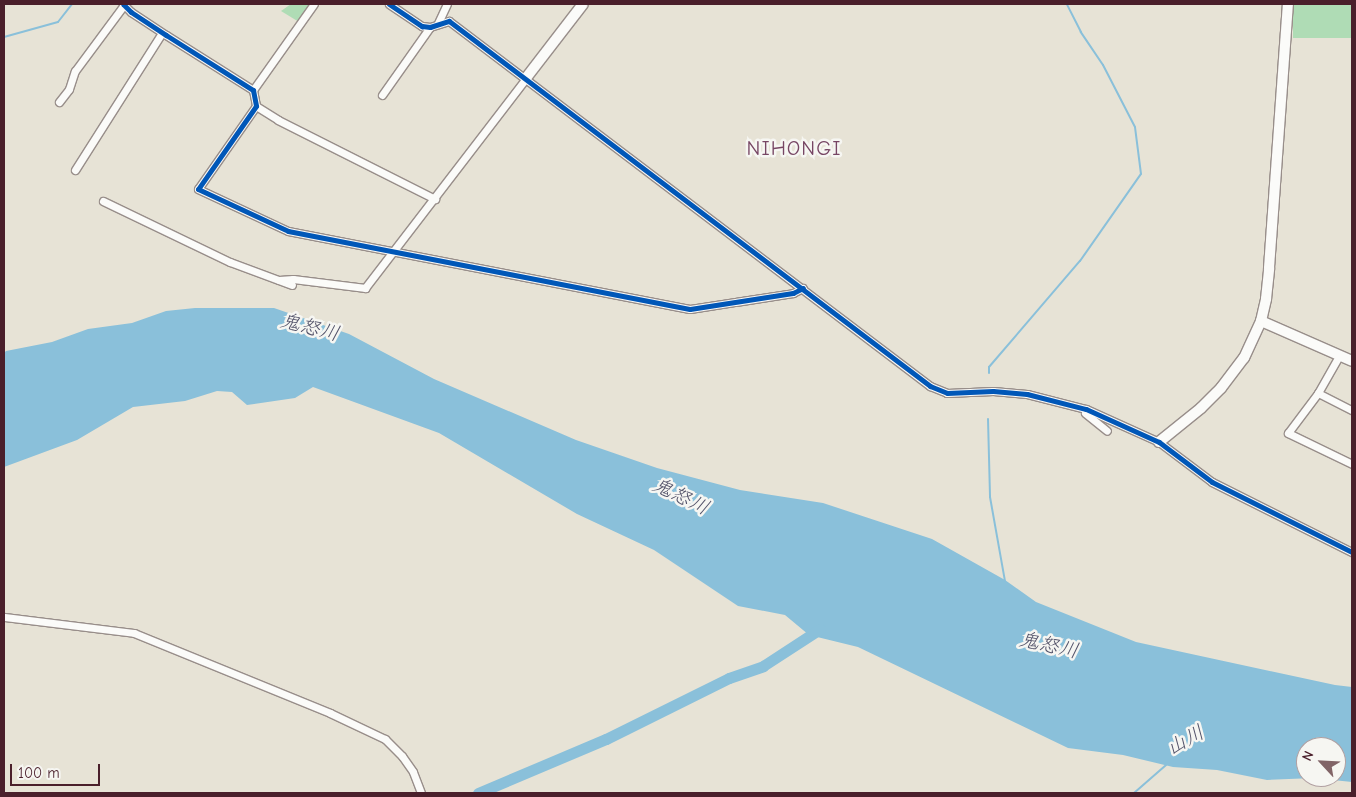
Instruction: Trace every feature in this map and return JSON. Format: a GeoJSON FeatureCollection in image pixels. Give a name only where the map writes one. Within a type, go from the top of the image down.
{"type":"FeatureCollection","features":[{"type":"Feature","properties":{"kind":"street"},"geometry":{"type":"LineString","coordinates":[[314,4],[253,90],[256,106],[198,189],[288,231],[690,310],[793,293],[803,288]]}},
{"type":"Feature","properties":{"kind":"street"},"geometry":{"type":"LineString","coordinates":[[389,4],[422,26],[430,27]]}},
{"type":"Feature","properties":{"kind":"street"},"geometry":{"type":"LineString","coordinates":[[438,23],[447,4]]}},
{"type":"Feature","properties":{"kind":"street"},"geometry":{"type":"LineString","coordinates":[[279,280],[293,279],[365,288],[583,4]]}},
{"type":"Feature","properties":{"kind":"street"},"geometry":{"type":"LineString","coordinates":[[1159,442],[1201,408],[1221,388],[1244,358],[1261,321],[1266,299],[1269,268],[1288,4]]}},
{"type":"Feature","properties":{"kind":"street"},"geometry":{"type":"LineString","coordinates":[[59,102],[69,89],[75,71],[127,5],[162,33],[253,90]]}},
{"type":"Feature","properties":{"kind":"street"},"geometry":{"type":"LineString","coordinates":[[382,95],[430,27],[449,21],[930,386],[947,393],[993,391],[1027,394],[1086,409],[1159,442],[1212,482],[1352,552]]}},
{"type":"Feature","properties":{"kind":"street"},"geometry":{"type":"LineString","coordinates":[[76,170],[162,33]]}},
{"type":"Feature","properties":{"kind":"street"},"geometry":{"type":"LineString","coordinates":[[256,106],[278,120],[435,199]]}},
{"type":"Feature","properties":{"kind":"street"},"geometry":{"type":"LineString","coordinates":[[103,202],[230,262],[292,285]]}},
{"type":"Feature","properties":{"kind":"street"},"geometry":{"type":"LineString","coordinates":[[1261,321],[1352,361]]}},
{"type":"Feature","properties":{"kind":"street"},"geometry":{"type":"LineString","coordinates":[[1339,356],[1318,393],[1288,433],[1352,464]]}},
{"type":"Feature","properties":{"kind":"street"},"geometry":{"type":"LineString","coordinates":[[1318,393],[1352,410]]}},
{"type":"Feature","properties":{"kind":"street"},"geometry":{"type":"LineString","coordinates":[[1060,401],[1090,415],[1107,431]]}},
{"type":"Feature","properties":{"kind":"street"},"geometry":{"type":"LineString","coordinates":[[4,617],[134,632],[330,713],[385,739],[402,756],[413,772],[421,793]]}},
{"type":"Feature","properties":{"kind":"green space"},"geometry":{"type":"Polygon","coordinates":[[[291,4],[310,4],[299,22],[281,11],[291,4]]]}},
{"type":"Feature","properties":{"kind":"green space"},"geometry":{"type":"Polygon","coordinates":[[[1293,4],[1352,4],[1352,38],[1293,38],[1293,4]]]}},
{"type":"Feature","properties":{"kind":"water","name":"鬼怒川"},"geometry":{"type":"Polygon","coordinates":[[[195,308],[274,308],[349,334],[434,379],[576,440],[657,468],[740,490],[823,503],[932,539],[1005,580],[1036,602],[1136,642],[1335,685],[1352,687],[1352,782],[1346,781],[1346,737],[1296,737],[1296,779],[1267,780],[1217,770],[1173,767],[1123,755],[1068,748],[858,647],[809,635],[785,615],[738,606],[654,550],[577,514],[439,433],[313,387],[295,398],[247,405],[232,392],[217,391],[185,401],[133,407],[77,440],[4,467],[4,353],[6,351],[52,342],[88,329],[132,323],[166,311],[195,308]]]}},
{"type":"Feature","properties":{"kind":"waterway"},"geometry":{"type":"LineString","coordinates":[[4,37],[58,22],[72,4]]}},
{"type":"Feature","properties":{"kind":"waterway"},"geometry":{"type":"LineString","coordinates":[[989,373],[989,367],[1080,261],[1141,174],[1135,127],[1103,65],[1081,32],[1067,4]]}},
{"type":"Feature","properties":{"kind":"waterway"},"geometry":{"type":"LineString","coordinates":[[988,419],[990,497],[1005,581]]}},
{"type":"Feature","properties":{"kind":"waterway"},"geometry":{"type":"LineString","coordinates":[[478,793],[606,739],[729,678],[763,666],[820,629]]}},
{"type":"Feature","properties":{"kind":"waterway","name":"山川"},"geometry":{"type":"LineString","coordinates":[[1134,793],[1166,765]]}},
{"type":"Feature","properties":{"kind":"cycle path"},"geometry":{"type":"LineString","coordinates":[[123,4],[131,12],[253,90],[256,106],[198,189],[288,231],[690,309],[793,293],[803,288]]}},
{"type":"Feature","properties":{"kind":"cycle path"},"geometry":{"type":"LineString","coordinates":[[389,4],[422,26],[430,27],[449,21],[930,386],[947,393],[993,391],[1027,394],[1086,409],[1159,442],[1212,482],[1352,552]]}},
{"type":"Feature","properties":{"kind":"district","name":"NIHONGI"},"geometry":{"type":"Point","coordinates":[794,148]}}]}
